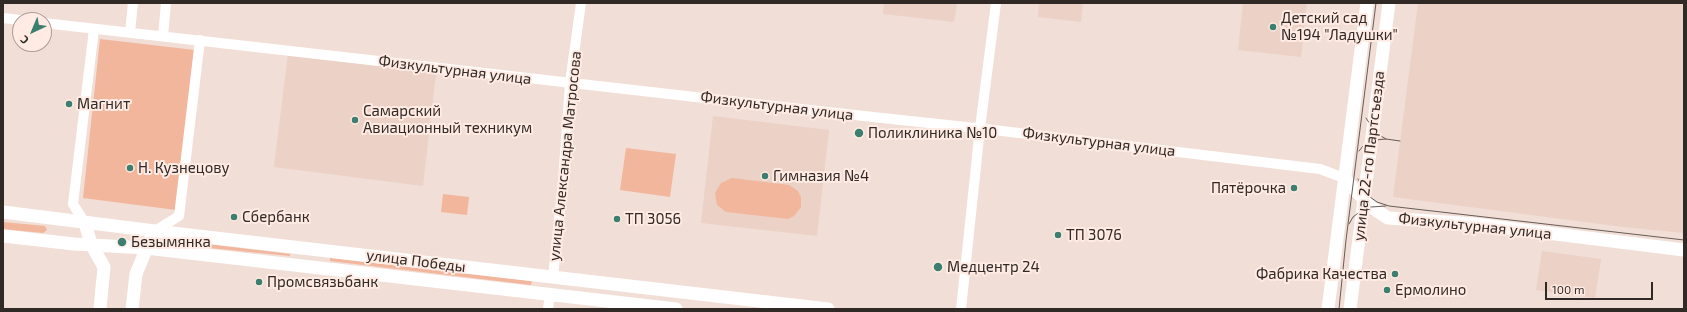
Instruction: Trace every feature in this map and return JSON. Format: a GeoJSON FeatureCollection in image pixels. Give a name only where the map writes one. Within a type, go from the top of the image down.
{"type":"FeatureCollection","features":[{"type":"Feature","properties":{"kind":"main road","name":"улица 22-го Партсъезда"},"geometry":{"type":"LineString","coordinates":[[1328,309],[1367,3]]}},
{"type":"Feature","properties":{"kind":"main road","name":"улица 22-го Партсъезда"},"geometry":{"type":"LineString","coordinates":[[1350,309],[1388,3]]}},
{"type":"Feature","properties":{"kind":"main road","name":"Физкультурная улица"},"geometry":{"type":"LineString","coordinates":[[1344,178],[1371,207],[1388,218],[1474,224],[1684,250]]}},
{"type":"Feature","properties":{"kind":"main road","name":"улица Победы"},"geometry":{"type":"LineString","coordinates":[[3,212],[85,223],[828,309]]}},
{"type":"Feature","properties":{"kind":"main road"},"geometry":{"type":"LineString","coordinates":[[53,219],[64,227],[65,233],[63,237],[53,242]]}},
{"type":"Feature","properties":{"kind":"main road"},"geometry":{"type":"LineString","coordinates":[[85,223],[91,244],[104,267],[100,309]]}},
{"type":"Feature","properties":{"kind":"main road"},"geometry":{"type":"LineString","coordinates":[[132,309],[136,274],[154,231]]}},
{"type":"Feature","properties":{"kind":"main road","name":"улица Победы"},"geometry":{"type":"LineString","coordinates":[[3,236],[53,242],[146,248],[676,309]]}},
{"type":"Feature","properties":{"kind":"main road"},"geometry":{"type":"LineString","coordinates":[[295,265],[301,262],[303,257],[302,252],[298,247]]}},
{"type":"Feature","properties":{"kind":"main road"},"geometry":{"type":"LineString","coordinates":[[327,268],[319,263],[318,259],[323,253],[328,251]]}},
{"type":"Feature","properties":{"kind":"main road","name":"улица Александра Матросова"},"geometry":{"type":"LineString","coordinates":[[550,294],[553,277]]}},
{"type":"Feature","properties":{"kind":"street"},"geometry":{"type":"LineString","coordinates":[[130,32],[133,3]]}},
{"type":"Feature","properties":{"kind":"street"},"geometry":{"type":"LineString","coordinates":[[163,36],[166,3]]}},
{"type":"Feature","properties":{"kind":"street","name":"улица Александра Матросова"},"geometry":{"type":"LineString","coordinates":[[553,277],[563,181],[570,83],[581,3]]}},
{"type":"Feature","properties":{"kind":"street"},"geometry":{"type":"LineString","coordinates":[[960,309],[980,128],[996,3]]}},
{"type":"Feature","properties":{"kind":"street","name":"Физкультурная улица"},"geometry":{"type":"LineString","coordinates":[[52,24],[836,114],[980,128],[1320,169],[1344,178]]}},
{"type":"Feature","properties":{"kind":"street"},"geometry":{"type":"LineString","coordinates":[[85,223],[73,204],[94,29]]}},
{"type":"Feature","properties":{"kind":"street"},"geometry":{"type":"LineString","coordinates":[[154,231],[179,216],[200,40]]}},
{"type":"Feature","properties":{"kind":"street","name":"улица Александра Матросова"},"geometry":{"type":"LineString","coordinates":[[548,309],[550,294]]}},
{"type":"Feature","properties":{"kind":"shaded area"},"geometry":{"type":"Polygon","coordinates":[[[884,3],[957,3],[954,22],[883,14],[884,3]]]}},
{"type":"Feature","properties":{"kind":"shaded area"},"geometry":{"type":"Polygon","coordinates":[[[1039,3],[1083,3],[1081,22],[1038,17],[1039,3]]]}},
{"type":"Feature","properties":{"kind":"shaded area","name":"Детский сад №194 \"Ладушки\""},"geometry":{"type":"Polygon","coordinates":[[[1243,3],[1307,3],[1301,57],[1238,50],[1243,3]]]}},
{"type":"Feature","properties":{"kind":"shaded area"},"geometry":{"type":"Polygon","coordinates":[[[1418,3],[1684,3],[1684,233],[1623,227],[1393,197],[1418,3]]]}},
{"type":"Feature","properties":{"kind":"shaded area"},"geometry":{"type":"Polygon","coordinates":[[[100,39],[195,50],[176,210],[83,198],[100,39]]]}},
{"type":"Feature","properties":{"kind":"shaded area","name":"Самарский Авиационный техникум"},"geometry":{"type":"Polygon","coordinates":[[[288,54],[436,73],[423,186],[274,167],[288,54]]]}},
{"type":"Feature","properties":{"kind":"shaded area","name":"Гимназия №4"},"geometry":{"type":"Polygon","coordinates":[[[713,116],[829,130],[817,236],[701,223],[713,116]]]}},
{"type":"Feature","properties":{"kind":"shaded area"},"geometry":{"type":"Polygon","coordinates":[[[626,148],[676,154],[670,197],[620,190],[626,148]]]}},
{"type":"Feature","properties":{"kind":"shaded area"},"geometry":{"type":"Polygon","coordinates":[[[732,178],[789,185],[798,191],[801,197],[801,207],[794,216],[788,219],[726,212],[717,205],[715,193],[721,183],[732,178]]]}},
{"type":"Feature","properties":{"kind":"shaded area"},"geometry":{"type":"Polygon","coordinates":[[[443,194],[469,197],[467,215],[441,212],[443,194]]]}},
{"type":"Feature","properties":{"kind":"shaded area"},"geometry":{"type":"Polygon","coordinates":[[[3,222],[45,226],[47,230],[43,233],[3,229],[3,222]]]}},
{"type":"Feature","properties":{"kind":"shaded area"},"geometry":{"type":"Polygon","coordinates":[[[190,242],[290,254],[290,256],[189,246],[190,242]]]}},
{"type":"Feature","properties":{"kind":"shaded area"},"geometry":{"type":"Polygon","coordinates":[[[1542,251],[1601,259],[1595,298],[1536,290],[1542,251]]]}},
{"type":"Feature","properties":{"kind":"shaded area"},"geometry":{"type":"Polygon","coordinates":[[[330,258],[532,281],[531,285],[330,261],[330,258]]]}},
{"type":"Feature","properties":{"kind":"tram line"},"geometry":{"type":"LineString","coordinates":[[1339,309],[1346,240],[1376,3]]}},
{"type":"Feature","properties":{"kind":"tram line"},"geometry":{"type":"LineString","coordinates":[[1366,118],[1376,133],[1386,139]]}},
{"type":"Feature","properties":{"kind":"tram line"},"geometry":{"type":"LineString","coordinates":[[1359,151],[1363,146],[1375,140],[1386,139],[1400,141]]}},
{"type":"Feature","properties":{"kind":"tram line"},"geometry":{"type":"LineString","coordinates":[[1358,179],[1361,187],[1370,197],[1377,202],[1389,206],[1684,240]]}},
{"type":"Feature","properties":{"kind":"tram line"},"geometry":{"type":"LineString","coordinates":[[1349,224],[1353,217],[1362,210],[1371,207],[1386,206]]}},
{"type":"Feature","properties":{"kind":"place","name":"Детский сад №194 \"Ладушки\""},"geometry":{"type":"Point","coordinates":[1273,27]}},
{"type":"Feature","properties":{"kind":"place","name":"Магнит"},"geometry":{"type":"Point","coordinates":[69,104]}},
{"type":"Feature","properties":{"kind":"place","name":"Самарский Авиационный техникум"},"geometry":{"type":"Point","coordinates":[355,120]}},
{"type":"Feature","properties":{"kind":"place","name":"Поликлиника №10"},"geometry":{"type":"Point","coordinates":[859,133]}},
{"type":"Feature","properties":{"kind":"place","name":"Н. Кузнецову"},"geometry":{"type":"Point","coordinates":[130,168]}},
{"type":"Feature","properties":{"kind":"place","name":"Гимназия №4"},"geometry":{"type":"Point","coordinates":[765,176]}},
{"type":"Feature","properties":{"kind":"place","name":"Пятёрочка"},"geometry":{"type":"Point","coordinates":[1294,188]}},
{"type":"Feature","properties":{"kind":"place","name":"Сбербанк"},"geometry":{"type":"Point","coordinates":[234,217]}},
{"type":"Feature","properties":{"kind":"place","name":"ТП 3056"},"geometry":{"type":"Point","coordinates":[617,219]}},
{"type":"Feature","properties":{"kind":"place","name":"ТП 3076"},"geometry":{"type":"Point","coordinates":[1058,235]}},
{"type":"Feature","properties":{"kind":"place","name":"Безымянка"},"geometry":{"type":"Point","coordinates":[122,242]}},
{"type":"Feature","properties":{"kind":"place","name":"Медцентр 24"},"geometry":{"type":"Point","coordinates":[938,267]}},
{"type":"Feature","properties":{"kind":"place","name":"Фабрика Качества"},"geometry":{"type":"Point","coordinates":[1395,274]}},
{"type":"Feature","properties":{"kind":"place","name":"Промсвязьбанк"},"geometry":{"type":"Point","coordinates":[259,282]}},
{"type":"Feature","properties":{"kind":"place","name":"Ермолино"},"geometry":{"type":"Point","coordinates":[1387,290]}}]}
